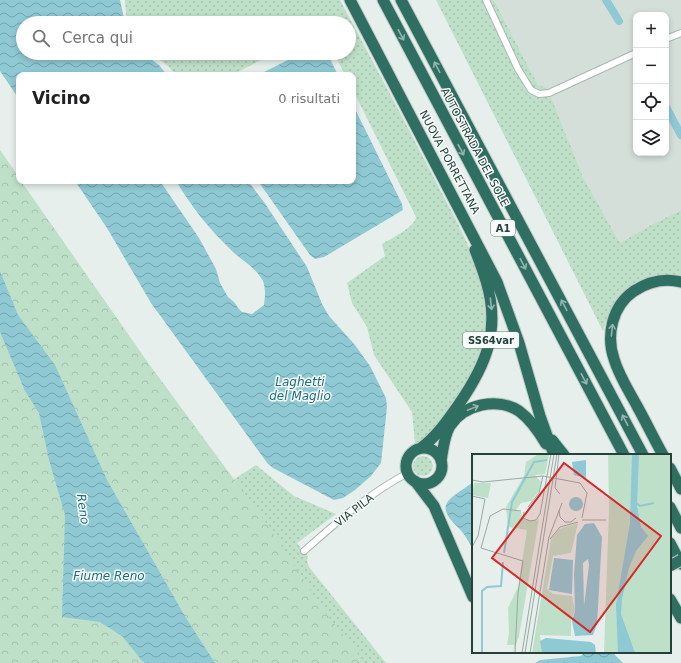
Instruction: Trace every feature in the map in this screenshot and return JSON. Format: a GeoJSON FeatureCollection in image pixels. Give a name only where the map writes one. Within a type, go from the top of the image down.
{"type":"FeatureCollection","features":[{"type":"Feature","properties":{"kind":"highway","name":"NUOVA PORRETTANA"},"geometry":{"type":"LineString","coordinates":[[350,0],[497,282],[509,311],[540,416],[546,431]]}},
{"type":"Feature","properties":{"kind":"highway","name":"AUTOSTRADA DEL SOLE"},"geometry":{"type":"LineString","coordinates":[[383,0],[623,454]]}},
{"type":"Feature","properties":{"kind":"highway","name":"AUTOSTRADA DEL SOLE"},"geometry":{"type":"LineString","coordinates":[[401,0],[642,454]]}},
{"type":"Feature","properties":{"kind":"highway","name":"SS64var"},"geometry":{"type":"LineString","coordinates":[[411,477],[406,469],[407,459],[413,452],[434,438],[472,386],[483,364],[490,340],[492,318],[490,295],[462,213]]}},
{"type":"Feature","properties":{"kind":"highway"},"geometry":{"type":"LineString","coordinates":[[662,454],[617,366],[612,347],[611,329],[612,322],[618,308],[623,300],[630,294],[646,284],[656,281],[670,280],[681,282]]}},
{"type":"Feature","properties":{"kind":"highway"},"geometry":{"type":"LineString","coordinates":[[434,506],[433,491],[435,479],[441,471],[444,443],[451,425],[457,418],[472,408],[491,404],[517,410],[525,416],[540,433],[553,454]]}},
{"type":"Feature","properties":{"kind":"highway","name":"SS64var"},"geometry":{"type":"LineString","coordinates":[[546,431],[563,454]]}},
{"type":"Feature","properties":{"kind":"highway"},"geometry":{"type":"LineString","coordinates":[[546,431],[554,454]]}},
{"type":"Feature","properties":{"kind":"highway"},"geometry":{"type":"LineString","coordinates":[[421,448],[431,450],[439,456],[441,461]]}},
{"type":"Feature","properties":{"kind":"highway"},"geometry":{"type":"LineString","coordinates":[[671,470],[681,489]]}},
{"type":"Feature","properties":{"kind":"highway"},"geometry":{"type":"LineString","coordinates":[[411,477],[425,483],[435,479]]}},
{"type":"Feature","properties":{"kind":"highway"},"geometry":{"type":"LineString","coordinates":[[411,477],[434,506],[472,595]]}},
{"type":"Feature","properties":{"kind":"highway"},"geometry":{"type":"LineString","coordinates":[[671,509],[681,528]]}},
{"type":"Feature","properties":{"kind":"highway"},"geometry":{"type":"LineString","coordinates":[[671,545],[681,564]]}},
{"type":"Feature","properties":{"kind":"highway"},"geometry":{"type":"LineString","coordinates":[[671,565],[681,560]]}},
{"type":"Feature","properties":{"kind":"highway"},"geometry":{"type":"LineString","coordinates":[[671,601],[681,618]]}},
{"type":"Feature","properties":{"kind":"street"},"geometry":{"type":"LineString","coordinates":[[486,0],[518,69],[531,90],[539,94],[549,93],[633,54]]}},
{"type":"Feature","properties":{"kind":"street"},"geometry":{"type":"LineString","coordinates":[[669,39],[681,33]]}},
{"type":"Feature","properties":{"kind":"street","name":"VIA PILA"},"geometry":{"type":"LineString","coordinates":[[304,551],[349,513],[388,483],[411,477]]}},
{"type":"Feature","properties":{"kind":"shaded area"},"geometry":{"type":"Polygon","coordinates":[[[494,0],[681,0],[681,210],[620,243],[583,177],[494,0]]]}},
{"type":"Feature","properties":{"kind":"green space"},"geometry":{"type":"Polygon","coordinates":[[[125,0],[340,0],[349,16],[126,16],[125,0]]]}},
{"type":"Feature","properties":{"kind":"green space"},"geometry":{"type":"Polygon","coordinates":[[[436,0],[494,0],[538,85],[547,88],[583,177],[620,243],[681,210],[681,280],[623,294],[610,311],[603,331],[436,0]]]}},
{"type":"Feature","properties":{"kind":"green space"},"geometry":{"type":"Polygon","coordinates":[[[356,30],[461,229],[470,248],[483,288],[487,329],[484,349],[480,359],[471,377],[437,427],[426,438],[415,443],[412,412],[374,355],[367,327],[352,303],[347,283],[385,256],[382,244],[412,225],[416,217],[356,96],[356,72],[344,72],[338,60],[356,60],[356,30]]]}},
{"type":"Feature","properties":{"kind":"green space"},"geometry":{"type":"Polygon","coordinates":[[[160,60],[261,60],[238,72],[173,72],[160,60]]]}},
{"type":"Feature","properties":{"kind":"green space"},"geometry":{"type":"Polygon","coordinates":[[[0,150],[16,173],[16,184],[23,184],[149,364],[269,527],[325,612],[365,663],[0,663],[0,150]]]}},
{"type":"Feature","properties":{"kind":"green space"},"geometry":{"type":"Polygon","coordinates":[[[172,400],[233,480],[256,465],[294,496],[336,514],[297,543],[308,556],[307,561],[309,567],[386,663],[215,663],[172,400]]]}},
{"type":"Feature","properties":{"kind":"green space"},"geometry":{"type":"Polygon","coordinates":[[[423,456],[430,459],[433,466],[430,473],[423,476],[416,473],[413,466],[416,459],[423,456]]]}},
{"type":"Feature","properties":{"kind":"water"},"geometry":{"type":"Polygon","coordinates":[[[0,0],[120,0],[123,16],[16,16],[16,60],[152,60],[165,72],[16,72],[16,95],[0,71],[0,0]]]}},
{"type":"Feature","properties":{"kind":"water"},"geometry":{"type":"Polygon","coordinates":[[[288,60],[330,60],[336,72],[264,72],[288,60]]]}},
{"type":"Feature","properties":{"kind":"water"},"geometry":{"type":"Polygon","coordinates":[[[356,111],[402,204],[403,210],[324,257],[315,259],[310,255],[260,184],[356,184],[356,111]]]}},
{"type":"Feature","properties":{"kind":"water","name":"Laghetti del Maglio"},"geometry":{"type":"Polygon","coordinates":[[[77,184],[162,184],[199,238],[216,269],[220,283],[228,297],[242,312],[252,314],[264,305],[265,290],[263,281],[252,267],[234,253],[222,241],[194,208],[178,184],[250,184],[307,267],[322,304],[329,316],[355,345],[370,366],[386,398],[387,407],[381,463],[371,476],[343,498],[334,500],[268,464],[151,303],[107,228],[77,184]]]}},
{"type":"Feature","properties":{"kind":"water","name":"Fiume Reno"},"geometry":{"type":"Polygon","coordinates":[[[0,271],[18,315],[55,365],[107,480],[186,618],[215,663],[144,663],[122,636],[100,622],[62,617],[65,515],[49,460],[39,413],[25,391],[0,332],[0,271]]]}},
{"type":"Feature","properties":{"kind":"water"},"geometry":{"type":"Polygon","coordinates":[[[472,483],[472,548],[464,535],[449,518],[447,513],[447,504],[455,495],[472,483]]]}},
{"type":"Feature","properties":{"kind":"water"},"geometry":{"type":"Polygon","coordinates":[[[584,653],[613,653],[623,663],[535,663],[540,660],[581,656],[584,653]]]}},
{"type":"Feature","properties":{"kind":"waterway"},"geometry":{"type":"LineString","coordinates":[[606,0],[619,21]]}},
{"type":"Feature","properties":{"kind":"waterway"},"geometry":{"type":"LineString","coordinates":[[669,113],[681,135]]}},
{"type":"Feature","properties":{"kind":"water label","name":"Reno"},"geometry":{"type":"Point","coordinates":[83,509]}}]}
